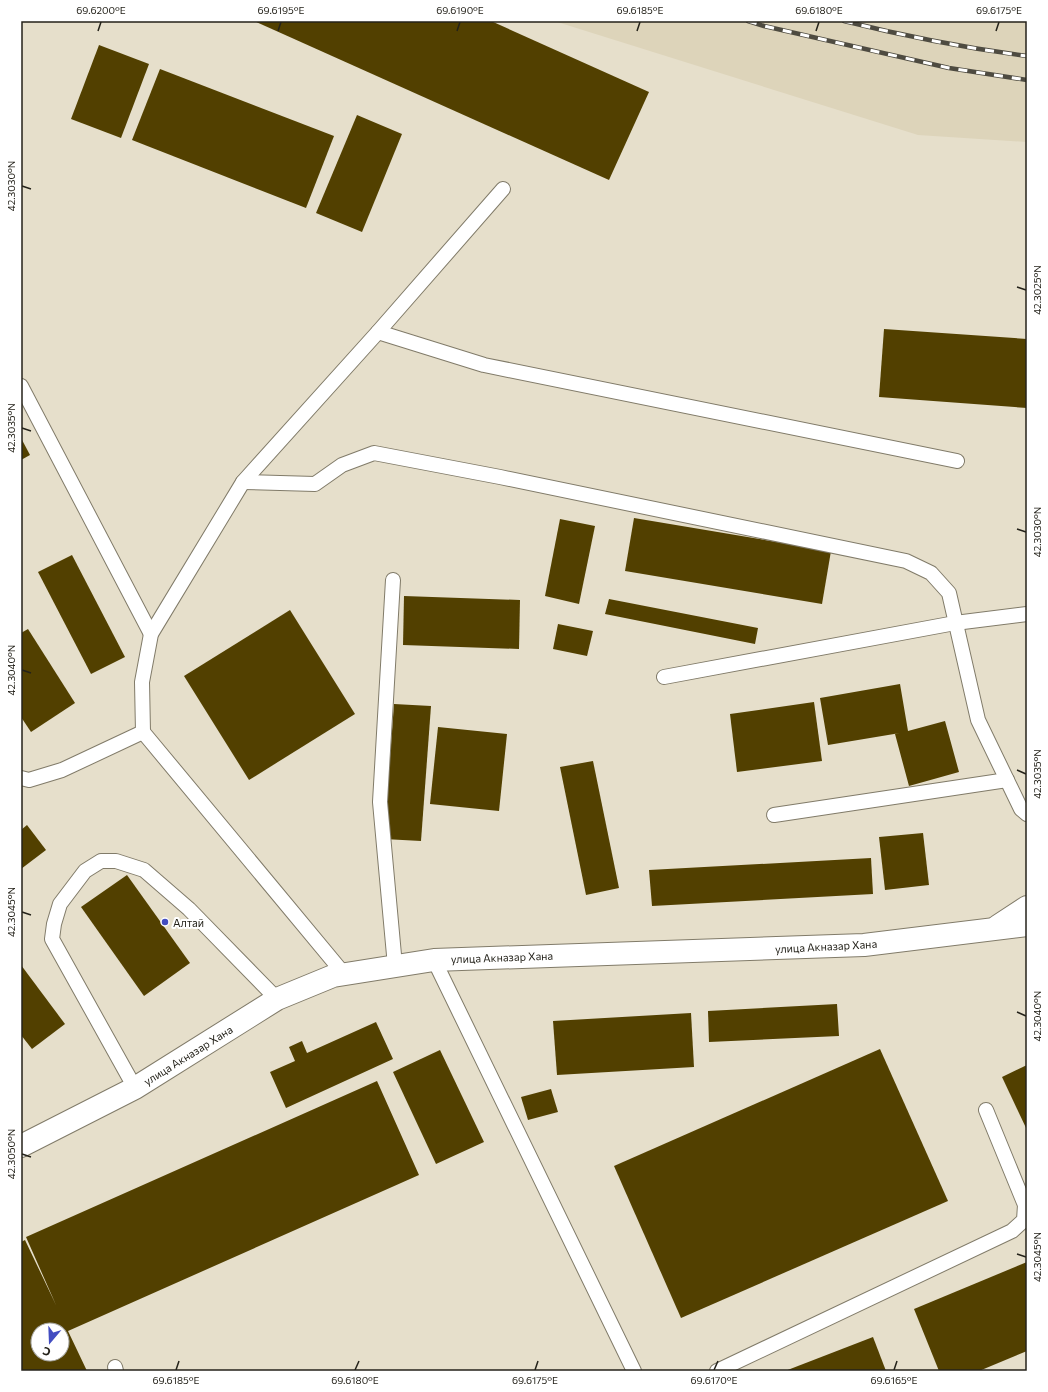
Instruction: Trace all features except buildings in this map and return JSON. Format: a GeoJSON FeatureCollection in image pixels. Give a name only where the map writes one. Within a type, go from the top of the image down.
{"type":"FeatureCollection","features":[{"type":"Feature","properties":{"kind":"main road"},"geometry":{"type":"LineString","coordinates":[[995,929],[1027,907]]}},
{"type":"Feature","properties":{"kind":"main road","name":"улица Акназар Хана"},"geometry":{"type":"LineString","coordinates":[[21,1146],[135,1088],[277,999],[333,976],[434,960],[864,945],[1027,925]]}},
{"type":"Feature","properties":{"kind":"lane"},"geometry":{"type":"LineString","coordinates":[[344,974],[143,732],[142,682],[151,634],[243,482],[378,332],[503,189]]}},
{"type":"Feature","properties":{"kind":"lane"},"geometry":{"type":"LineString","coordinates":[[378,332],[484,365],[957,461]]}},
{"type":"Feature","properties":{"kind":"lane"},"geometry":{"type":"LineString","coordinates":[[21,386],[151,634]]}},
{"type":"Feature","properties":{"kind":"lane"},"geometry":{"type":"LineString","coordinates":[[243,482],[315,484],[342,465],[374,453],[500,476],[906,561],[931,573],[949,593],[978,720],[1021,809],[1027,814]]}},
{"type":"Feature","properties":{"kind":"lane"},"geometry":{"type":"LineString","coordinates":[[393,580],[380,802],[395,966]]}},
{"type":"Feature","properties":{"kind":"lane"},"geometry":{"type":"LineString","coordinates":[[664,677],[955,623],[1027,614]]}},
{"type":"Feature","properties":{"kind":"lane"},"geometry":{"type":"LineString","coordinates":[[21,778],[29,780],[62,770],[143,732]]}},
{"type":"Feature","properties":{"kind":"lane"},"geometry":{"type":"LineString","coordinates":[[774,815],[1007,780]]}},
{"type":"Feature","properties":{"kind":"lane"},"geometry":{"type":"LineString","coordinates":[[135,1088],[52,939],[54,924],[60,904],[85,870],[101,861],[116,861],[144,870],[189,909],[277,999]]}},
{"type":"Feature","properties":{"kind":"lane"},"geometry":{"type":"LineString","coordinates":[[434,960],[634,1371]]}},
{"type":"Feature","properties":{"kind":"lane"},"geometry":{"type":"LineString","coordinates":[[717,1371],[1012,1232],[1024,1220],[1025,1205],[986,1110]]}},
{"type":"Feature","properties":{"kind":"shaded area"},"geometry":{"type":"Polygon","coordinates":[[[554,21],[1027,21],[1027,142],[918,135],[554,21]]]}},
{"type":"Feature","properties":{"kind":"railway"},"geometry":{"type":"LineString","coordinates":[[748,21],[764,26],[949,68],[1027,80]]}},
{"type":"Feature","properties":{"kind":"railway"},"geometry":{"type":"LineString","coordinates":[[844,21],[935,41],[1027,56]]}},
{"type":"Feature","properties":{"kind":"place","name":"Алтай"},"geometry":{"type":"Point","coordinates":[165,922]}}]}
